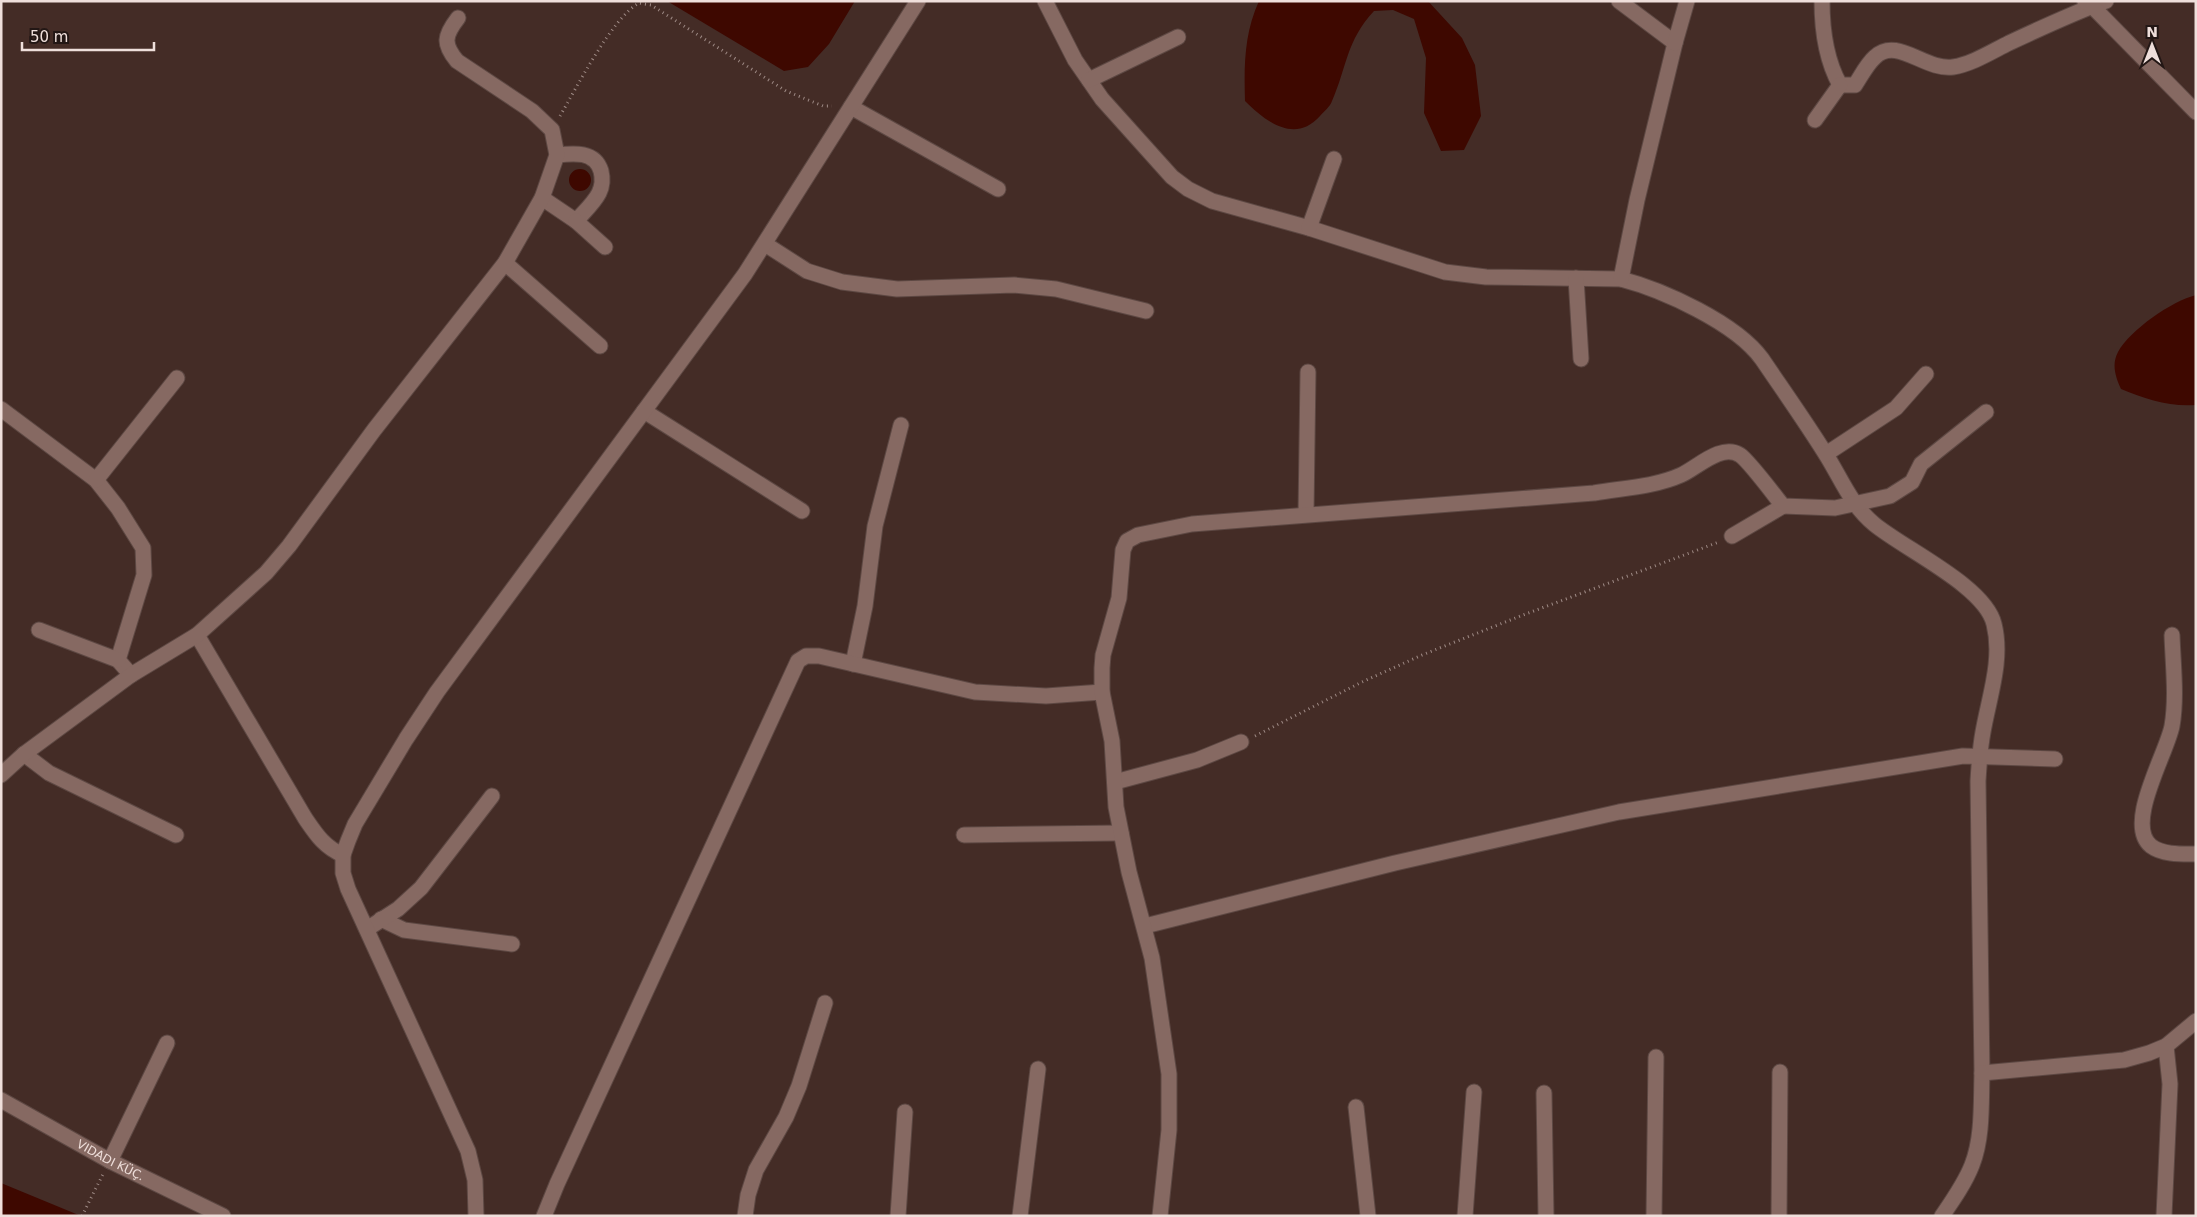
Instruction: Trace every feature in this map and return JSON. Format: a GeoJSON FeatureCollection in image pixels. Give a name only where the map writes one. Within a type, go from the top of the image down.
{"type":"FeatureCollection","features":[{"type":"Feature","properties":{"kind":"street"},"geometry":{"type":"LineString","coordinates":[[476,1216],[475,1180],[468,1151],[348,888],[343,873],[343,855],[354,824],[437,692],[765,244],[918,1]]}},
{"type":"Feature","properties":{"kind":"street"},"geometry":{"type":"LineString","coordinates":[[1045,1],[1075,60],[1102,99],[1172,177],[1188,189],[1212,201],[1309,228],[1445,272],[1467,276],[1621,279],[1676,299],[1738,334],[1762,358],[1826,454],[1855,505],[1888,535],[1974,594],[1994,622],[1998,655],[1980,755],[1978,781],[1982,1073],[1980,1117],[1972,1165],[1942,1216]]}},
{"type":"Feature","properties":{"kind":"street"},"geometry":{"type":"LineString","coordinates":[[1618,1],[1675,43]]}},
{"type":"Feature","properties":{"kind":"street"},"geometry":{"type":"LineString","coordinates":[[1621,279],[1637,200],[1687,1]]}},
{"type":"Feature","properties":{"kind":"street"},"geometry":{"type":"LineString","coordinates":[[1822,1],[1822,23],[1831,70],[1840,85]]}},
{"type":"Feature","properties":{"kind":"street"},"geometry":{"type":"LineString","coordinates":[[1840,85],[1855,85],[1874,57],[1887,49],[1902,51],[1934,66],[1951,67],[1968,62],[2094,3],[2196,112]]}},
{"type":"Feature","properties":{"kind":"street"},"geometry":{"type":"LineString","coordinates":[[1,775],[24,754],[131,676],[197,635],[266,573],[289,546],[374,430],[504,264],[542,198],[557,155],[552,130],[532,111],[457,61],[448,50],[446,37],[458,18]]}},
{"type":"Feature","properties":{"kind":"street"},"geometry":{"type":"LineString","coordinates":[[1089,80],[1178,37]]}},
{"type":"Feature","properties":{"kind":"street"},"geometry":{"type":"LineString","coordinates":[[1815,120],[1840,85]]}},
{"type":"Feature","properties":{"kind":"street"},"geometry":{"type":"LineString","coordinates":[[851,107],[998,189]]}},
{"type":"Feature","properties":{"kind":"street"},"geometry":{"type":"LineString","coordinates":[[557,155],[577,153],[591,156],[599,164],[604,180],[598,195],[576,221]]}},
{"type":"Feature","properties":{"kind":"street"},"geometry":{"type":"LineString","coordinates":[[1309,228],[1334,159]]}},
{"type":"Feature","properties":{"kind":"street"},"geometry":{"type":"LineString","coordinates":[[542,198],[576,221],[606,247]]}},
{"type":"Feature","properties":{"kind":"street"},"geometry":{"type":"LineString","coordinates":[[765,244],[807,271],[842,282],[897,289],[1014,285],[1056,289],[1146,311]]}},
{"type":"Feature","properties":{"kind":"street"},"geometry":{"type":"LineString","coordinates":[[504,264],[600,346]]}},
{"type":"Feature","properties":{"kind":"street"},"geometry":{"type":"LineString","coordinates":[[1576,278],[1581,359]]}},
{"type":"Feature","properties":{"kind":"street"},"geometry":{"type":"LineString","coordinates":[[1306,514],[1308,372]]}},
{"type":"Feature","properties":{"kind":"street"},"geometry":{"type":"LineString","coordinates":[[1826,454],[1896,408],[1926,374]]}},
{"type":"Feature","properties":{"kind":"street"},"geometry":{"type":"LineString","coordinates":[[96,480],[177,378]]}},
{"type":"Feature","properties":{"kind":"street"},"geometry":{"type":"LineString","coordinates":[[1,409],[96,480],[118,508],[143,548],[144,575],[118,660]]}},
{"type":"Feature","properties":{"kind":"street"},"geometry":{"type":"LineString","coordinates":[[644,411],[802,511]]}},
{"type":"Feature","properties":{"kind":"street"},"geometry":{"type":"LineString","coordinates":[[1732,536],[1783,506],[1835,508],[1890,496],[1912,482],[1922,464],[1986,412]]}},
{"type":"Feature","properties":{"kind":"street"},"geometry":{"type":"LineString","coordinates":[[853,664],[866,606],[874,526],[901,424]]}},
{"type":"Feature","properties":{"kind":"street"},"geometry":{"type":"LineString","coordinates":[[1160,1216],[1169,1130],[1169,1074],[1153,966],[1145,926],[1129,872],[1116,807],[1112,741],[1102,692],[1103,655],[1119,598],[1123,550],[1127,541],[1138,536],[1184,525],[1612,490],[1658,483],[1681,475],[1714,456],[1728,452],[1740,455],[1783,506]]}},
{"type":"Feature","properties":{"kind":"street"},"geometry":{"type":"LineString","coordinates":[[39,630],[118,660],[131,676]]}},
{"type":"Feature","properties":{"kind":"street"},"geometry":{"type":"LineString","coordinates":[[197,635],[305,818],[330,850],[343,855]]}},
{"type":"Feature","properties":{"kind":"street"},"geometry":{"type":"LineString","coordinates":[[2172,635],[2174,703],[2172,727],[2148,792],[2142,821],[2144,836],[2152,846],[2172,854],[2196,854]]}},
{"type":"Feature","properties":{"kind":"street"},"geometry":{"type":"LineString","coordinates":[[544,1216],[561,1175],[798,661],[806,656],[819,656],[975,692],[1036,696],[1102,692]]}},
{"type":"Feature","properties":{"kind":"street"},"geometry":{"type":"LineString","coordinates":[[1115,782],[1197,760],[1241,742]]}},
{"type":"Feature","properties":{"kind":"street"},"geometry":{"type":"LineString","coordinates":[[24,754],[49,773],[176,835]]}},
{"type":"Feature","properties":{"kind":"street"},"geometry":{"type":"LineString","coordinates":[[1145,926],[1395,863],[1619,812],[1940,758],[1980,755],[2055,758]]}},
{"type":"Feature","properties":{"kind":"street"},"geometry":{"type":"LineString","coordinates":[[367,929],[398,909],[421,888],[492,796]]}},
{"type":"Feature","properties":{"kind":"street"},"geometry":{"type":"LineString","coordinates":[[964,834],[1121,833]]}},
{"type":"Feature","properties":{"kind":"street"},"geometry":{"type":"LineString","coordinates":[[381,919],[404,930],[512,944]]}},
{"type":"Feature","properties":{"kind":"street"},"geometry":{"type":"LineString","coordinates":[[745,1216],[748,1195],[756,1170],[786,1117],[799,1086],[826,1003]]}},
{"type":"Feature","properties":{"kind":"street"},"geometry":{"type":"LineString","coordinates":[[1982,1073],[2124,1060],[2149,1054],[2166,1046],[2196,1021]]}},
{"type":"Feature","properties":{"kind":"street"},"geometry":{"type":"LineString","coordinates":[[110,1161],[168,1043]]}},
{"type":"Feature","properties":{"kind":"street"},"geometry":{"type":"LineString","coordinates":[[2164,1216],[2170,1084],[2166,1046]]}},
{"type":"Feature","properties":{"kind":"street"},"geometry":{"type":"LineString","coordinates":[[1654,1216],[1656,1057]]}},
{"type":"Feature","properties":{"kind":"street"},"geometry":{"type":"LineString","coordinates":[[1020,1216],[1038,1069]]}},
{"type":"Feature","properties":{"kind":"street"},"geometry":{"type":"LineString","coordinates":[[1779,1216],[1780,1072]]}},
{"type":"Feature","properties":{"kind":"street"},"geometry":{"type":"LineString","coordinates":[[1464,1216],[1474,1092]]}},
{"type":"Feature","properties":{"kind":"street"},"geometry":{"type":"LineString","coordinates":[[1544,1093],[1546,1216]]}},
{"type":"Feature","properties":{"kind":"street","name":"VIDADI KÜÇ."},"geometry":{"type":"LineString","coordinates":[[1,1100],[110,1161],[223,1216]]}},
{"type":"Feature","properties":{"kind":"street"},"geometry":{"type":"LineString","coordinates":[[1356,1107],[1368,1216]]}},
{"type":"Feature","properties":{"kind":"street"},"geometry":{"type":"LineString","coordinates":[[898,1216],[905,1112]]}},
{"type":"Feature","properties":{"kind":"path"},"geometry":{"type":"LineString","coordinates":[[552,130],[601,46],[631,7],[639,2],[651,5],[786,91],[822,106],[851,107]]}},
{"type":"Feature","properties":{"kind":"path"},"geometry":{"type":"LineString","coordinates":[[1241,742],[1282,724],[1362,682],[1422,655],[1523,615],[1706,548],[1732,536]]}},
{"type":"Feature","properties":{"kind":"path"},"geometry":{"type":"LineString","coordinates":[[82,1216],[110,1161]]}},
{"type":"Feature","properties":{"kind":"shaded area"},"geometry":{"type":"Polygon","coordinates":[[[667,1],[855,1],[829,44],[808,67],[784,71],[667,1]]]}},
{"type":"Feature","properties":{"kind":"shaded area"},"geometry":{"type":"Polygon","coordinates":[[[1259,1],[1428,1],[1462,38],[1475,65],[1481,116],[1464,150],[1441,151],[1424,113],[1426,58],[1414,19],[1393,10],[1374,11],[1365,22],[1352,44],[1331,103],[1320,116],[1310,124],[1301,128],[1291,129],[1281,127],[1262,116],[1245,101],[1246,50],[1250,26],[1259,1]]]}},
{"type":"Feature","properties":{"kind":"shaded area"},"geometry":{"type":"Polygon","coordinates":[[[576,169],[584,169],[591,176],[591,184],[584,191],[576,191],[569,184],[569,176],[576,169]]]}},
{"type":"Feature","properties":{"kind":"shaded area"},"geometry":{"type":"Polygon","coordinates":[[[2196,295],[2196,405],[2176,405],[2157,402],[2121,389],[2116,376],[2115,362],[2118,352],[2124,343],[2142,326],[2164,310],[2175,303],[2196,295]]]}},
{"type":"Feature","properties":{"kind":"shaded area"},"geometry":{"type":"Polygon","coordinates":[[[1,1183],[81,1216],[1,1216],[1,1183]]]}}]}
